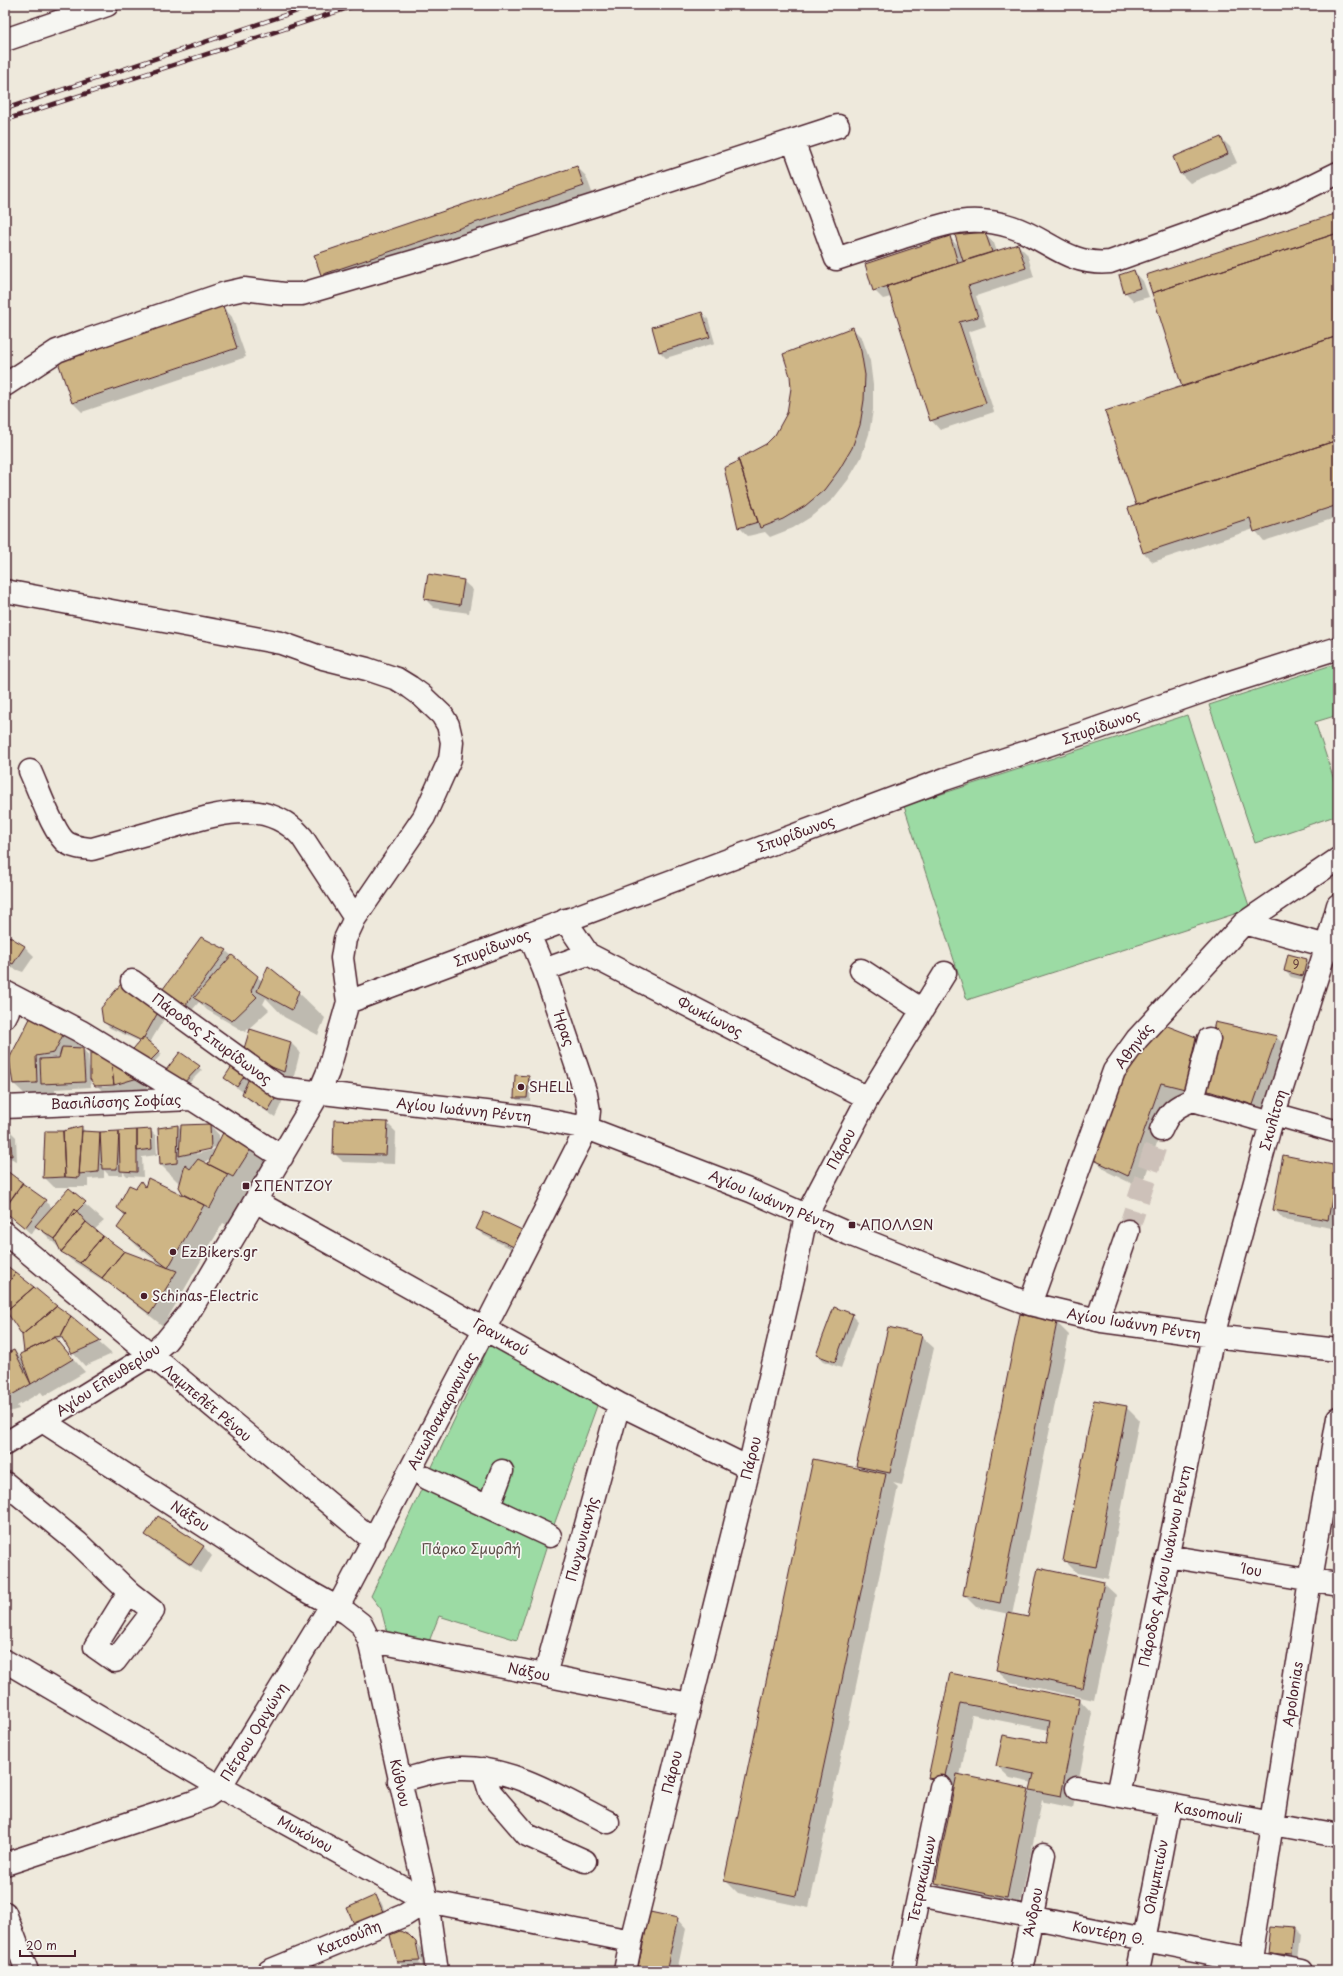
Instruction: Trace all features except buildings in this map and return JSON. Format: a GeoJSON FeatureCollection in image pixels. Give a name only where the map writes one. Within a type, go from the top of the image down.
{"type":"FeatureCollection","features":[{"type":"Feature","properties":{"kind":"street"},"geometry":{"type":"LineString","coordinates":[[5,40],[82,8],[107,5]]}},
{"type":"Feature","properties":{"kind":"street"},"geometry":{"type":"LineString","coordinates":[[5,385],[57,351],[84,340],[226,293],[244,289],[284,294],[302,294],[499,235],[838,126]]}},
{"type":"Feature","properties":{"kind":"street"},"geometry":{"type":"LineString","coordinates":[[792,141],[836,259],[946,223],[971,220],[1013,227],[1075,259],[1090,262],[1110,262],[1283,200],[1338,173]]}},
{"type":"Feature","properties":{"kind":"street"},"geometry":{"type":"LineString","coordinates":[[5,591],[281,643],[323,658],[367,669],[397,680],[421,695],[442,715],[448,725],[452,742],[450,760],[424,817],[355,918],[342,948],[343,969],[348,1002],[328,1072],[319,1093]]}},
{"type":"Feature","properties":{"kind":"street","name":"Σπυρίδωνος"},"geometry":{"type":"LineString","coordinates":[[348,1002],[945,779],[1081,734],[1215,687],[1338,648]]}},
{"type":"Feature","properties":{"kind":"street"},"geometry":{"type":"LineString","coordinates":[[30,771],[57,833],[66,843],[77,847],[92,849],[231,811],[266,815],[281,820],[294,827],[302,837],[355,918]]}},
{"type":"Feature","properties":{"kind":"street","name":"Αθηνάς"},"geometry":{"type":"LineString","coordinates":[[1030,1304],[1114,1072],[1136,1039],[1244,923],[1338,858]]}},
{"type":"Feature","properties":{"kind":"street","name":"Σκυλίτση"},"geometry":{"type":"LineString","coordinates":[[1213,1336],[1273,1119],[1333,947],[1338,904]]}},
{"type":"Feature","properties":{"kind":"street","name":"Φωκίωνος"},"geometry":{"type":"LineString","coordinates":[[566,920],[588,954],[868,1098]]}},
{"type":"Feature","properties":{"kind":"street"},"geometry":{"type":"LineString","coordinates":[[1244,923],[1333,947]]}},
{"type":"Feature","properties":{"kind":"street","name":"Ήρας"},"geometry":{"type":"LineString","coordinates":[[529,934],[544,970],[586,1094],[588,1111],[587,1128]]}},
{"type":"Feature","properties":{"kind":"street"},"geometry":{"type":"LineString","coordinates":[[544,970],[588,954]]}},
{"type":"Feature","properties":{"kind":"street"},"geometry":{"type":"LineString","coordinates":[[861,970],[922,1010]]}},
{"type":"Feature","properties":{"kind":"street","name":"Πάρου"},"geometry":{"type":"LineString","coordinates":[[625,1971],[689,1704],[749,1468],[806,1216],[868,1098],[945,973]]}},
{"type":"Feature","properties":{"kind":"street","name":"Πάροδος Σπυρίδωνος"},"geometry":{"type":"LineString","coordinates":[[132,980],[280,1088],[319,1093]]}},
{"type":"Feature","properties":{"kind":"street"},"geometry":{"type":"LineString","coordinates":[[6,1007],[80,1031],[192,1099]]}},
{"type":"Feature","properties":{"kind":"street"},"geometry":{"type":"LineString","coordinates":[[1193,1100],[1208,1039]]}},
{"type":"Feature","properties":{"kind":"street","name":"Αγίου Ιωάννη Ρέντη"},"geometry":{"type":"LineString","coordinates":[[319,1093],[529,1117],[587,1128],[751,1191],[806,1216],[946,1273],[1030,1304],[1097,1320],[1213,1336],[1338,1350]]}},
{"type":"Feature","properties":{"kind":"street","name":"Αγίου Ελευθερίου"},"geometry":{"type":"LineString","coordinates":[[5,1444],[44,1422],[150,1355],[166,1341],[188,1314],[319,1093]]}},
{"type":"Feature","properties":{"kind":"street","name":"Βασιλίσσης Σοφίας"},"geometry":{"type":"LineString","coordinates":[[5,1107],[192,1099],[282,1157]]}},
{"type":"Feature","properties":{"kind":"street"},"geometry":{"type":"LineString","coordinates":[[1160,1130],[1166,1118],[1175,1108],[1193,1100],[1273,1119],[1338,1132]]}},
{"type":"Feature","properties":{"kind":"street","name":"Αιτωλοακαρνανίας"},"geometry":{"type":"LineString","coordinates":[[335,1606],[374,1541],[587,1128]]}},
{"type":"Feature","properties":{"kind":"street","name":"Γρανικού"},"geometry":{"type":"LineString","coordinates":[[255,1201],[485,1328],[618,1404],[749,1468]]}},
{"type":"Feature","properties":{"kind":"street"},"geometry":{"type":"LineString","coordinates":[[1097,1320],[1128,1231]]}},
{"type":"Feature","properties":{"kind":"street","name":"Λαμπελέτ Ρένου"},"geometry":{"type":"LineString","coordinates":[[5,1233],[374,1541]]}},
{"type":"Feature","properties":{"kind":"street","name":"Πάροδος Αγίου Ιωάννου Ρέντη"},"geometry":{"type":"LineString","coordinates":[[1118,1795],[1213,1336]]}},
{"type":"Feature","properties":{"kind":"street","name":"Πωγωνιανής"},"geometry":{"type":"LineString","coordinates":[[545,1675],[618,1404]]}},
{"type":"Feature","properties":{"kind":"street","name":"Apolonias"},"geometry":{"type":"LineString","coordinates":[[1250,1966],[1310,1580],[1338,1418]]}},
{"type":"Feature","properties":{"kind":"street","name":"Νάξου"},"geometry":{"type":"LineString","coordinates":[[44,1422],[293,1583],[335,1606]]}},
{"type":"Feature","properties":{"kind":"street"},"geometry":{"type":"LineString","coordinates":[[489,1506],[502,1471]]}},
{"type":"Feature","properties":{"kind":"street"},"geometry":{"type":"LineString","coordinates":[[426,1478],[489,1506],[550,1536]]}},
{"type":"Feature","properties":{"kind":"street"},"geometry":{"type":"LineString","coordinates":[[5,1483],[78,1543],[129,1592]]}},
{"type":"Feature","properties":{"kind":"street","name":"Ίου"},"geometry":{"type":"LineString","coordinates":[[1167,1556],[1338,1584]]}},
{"type":"Feature","properties":{"kind":"street","name":"Κύθνου"},"geometry":{"type":"LineString","coordinates":[[335,1606],[357,1620],[369,1640],[399,1781],[427,1901],[437,1971]]}},
{"type":"Feature","properties":{"kind":"street","name":"Πέτρου Οριγώνη"},"geometry":{"type":"LineString","coordinates":[[5,1864],[191,1803],[206,1797],[220,1787],[335,1606]]}},
{"type":"Feature","properties":{"kind":"street","name":"Νάξου"},"geometry":{"type":"LineString","coordinates":[[369,1640],[689,1704]]}},
{"type":"Feature","properties":{"kind":"street","name":"Μυκόνου"},"geometry":{"type":"LineString","coordinates":[[5,1660],[220,1787],[427,1901],[631,1941]]}},
{"type":"Feature","properties":{"kind":"street"},"geometry":{"type":"LineString","coordinates":[[399,1781],[437,1771],[461,1768],[483,1769],[530,1783],[608,1822]]}},
{"type":"Feature","properties":{"kind":"street"},"geometry":{"type":"LineString","coordinates":[[483,1769],[490,1792],[527,1835],[585,1861]]}},
{"type":"Feature","properties":{"kind":"street","name":"Τετρακώμων"},"geometry":{"type":"LineString","coordinates":[[903,1971],[941,1787]]}},
{"type":"Feature","properties":{"kind":"street","name":"Kasomouli"},"geometry":{"type":"LineString","coordinates":[[1078,1788],[1338,1836]]}},
{"type":"Feature","properties":{"kind":"street","name":"Ολυμπιτών"},"geometry":{"type":"LineString","coordinates":[[1138,1971],[1170,1806]]}},
{"type":"Feature","properties":{"kind":"street","name":"Άνδρου"},"geometry":{"type":"LineString","coordinates":[[1021,1971],[1044,1854]]}},
{"type":"Feature","properties":{"kind":"street","name":"Κοντέρη Θ."},"geometry":{"type":"LineString","coordinates":[[919,1894],[1144,1940],[1250,1966],[1300,1971]]}},
{"type":"Feature","properties":{"kind":"street","name":"Κατσούλη"},"geometry":{"type":"LineString","coordinates":[[269,1971],[405,1914],[427,1901]]}},
{"type":"Feature","properties":{"kind":"street"},"geometry":{"type":"LineString","coordinates":[[5,1912],[27,1971]]}},
{"type":"Feature","properties":{"kind":"green space"},"geometry":{"type":"Polygon","coordinates":[[[1338,663],[1338,715],[1315,722],[1338,792],[1338,815],[1255,843],[1209,705],[1338,663]]]}},
{"type":"Feature","properties":{"kind":"green space"},"geometry":{"type":"Polygon","coordinates":[[[1187,715],[1250,909],[967,1000],[904,806],[1187,715]]]}},
{"type":"Feature","properties":{"kind":"green space","name":"Πάρκο Σµυρλή"},"geometry":{"type":"Polygon","coordinates":[[[491,1342],[598,1403],[550,1536],[517,1640],[439,1616],[428,1644],[388,1636],[381,1609],[371,1596],[491,1342]]]}},
{"type":"Feature","properties":{"kind":"tunnel"},"geometry":{"type":"LineString","coordinates":[[1128,1231],[1161,1130]]}},
{"type":"Feature","properties":{"kind":"railway"},"geometry":{"type":"LineString","coordinates":[[5,109],[315,5]]}},
{"type":"Feature","properties":{"kind":"railway"},"geometry":{"type":"LineString","coordinates":[[5,120],[357,5]]}},
{"type":"Feature","properties":{"kind":"place","name":"SHELL"},"geometry":{"type":"Point","coordinates":[521,1087]}},
{"type":"Feature","properties":{"kind":"place","name":"ΣΠΕΝΤΖΟΥ"},"geometry":{"type":"Point","coordinates":[246,1186]}},
{"type":"Feature","properties":{"kind":"place","name":"ΑΠΟΛΛΩΝ"},"geometry":{"type":"Point","coordinates":[852,1225]}},
{"type":"Feature","properties":{"kind":"place","name":"EzBikers.gr"},"geometry":{"type":"Point","coordinates":[173,1252]}},
{"type":"Feature","properties":{"kind":"place","name":"Schinas-Electric"},"geometry":{"type":"Point","coordinates":[144,1296]}}]}
